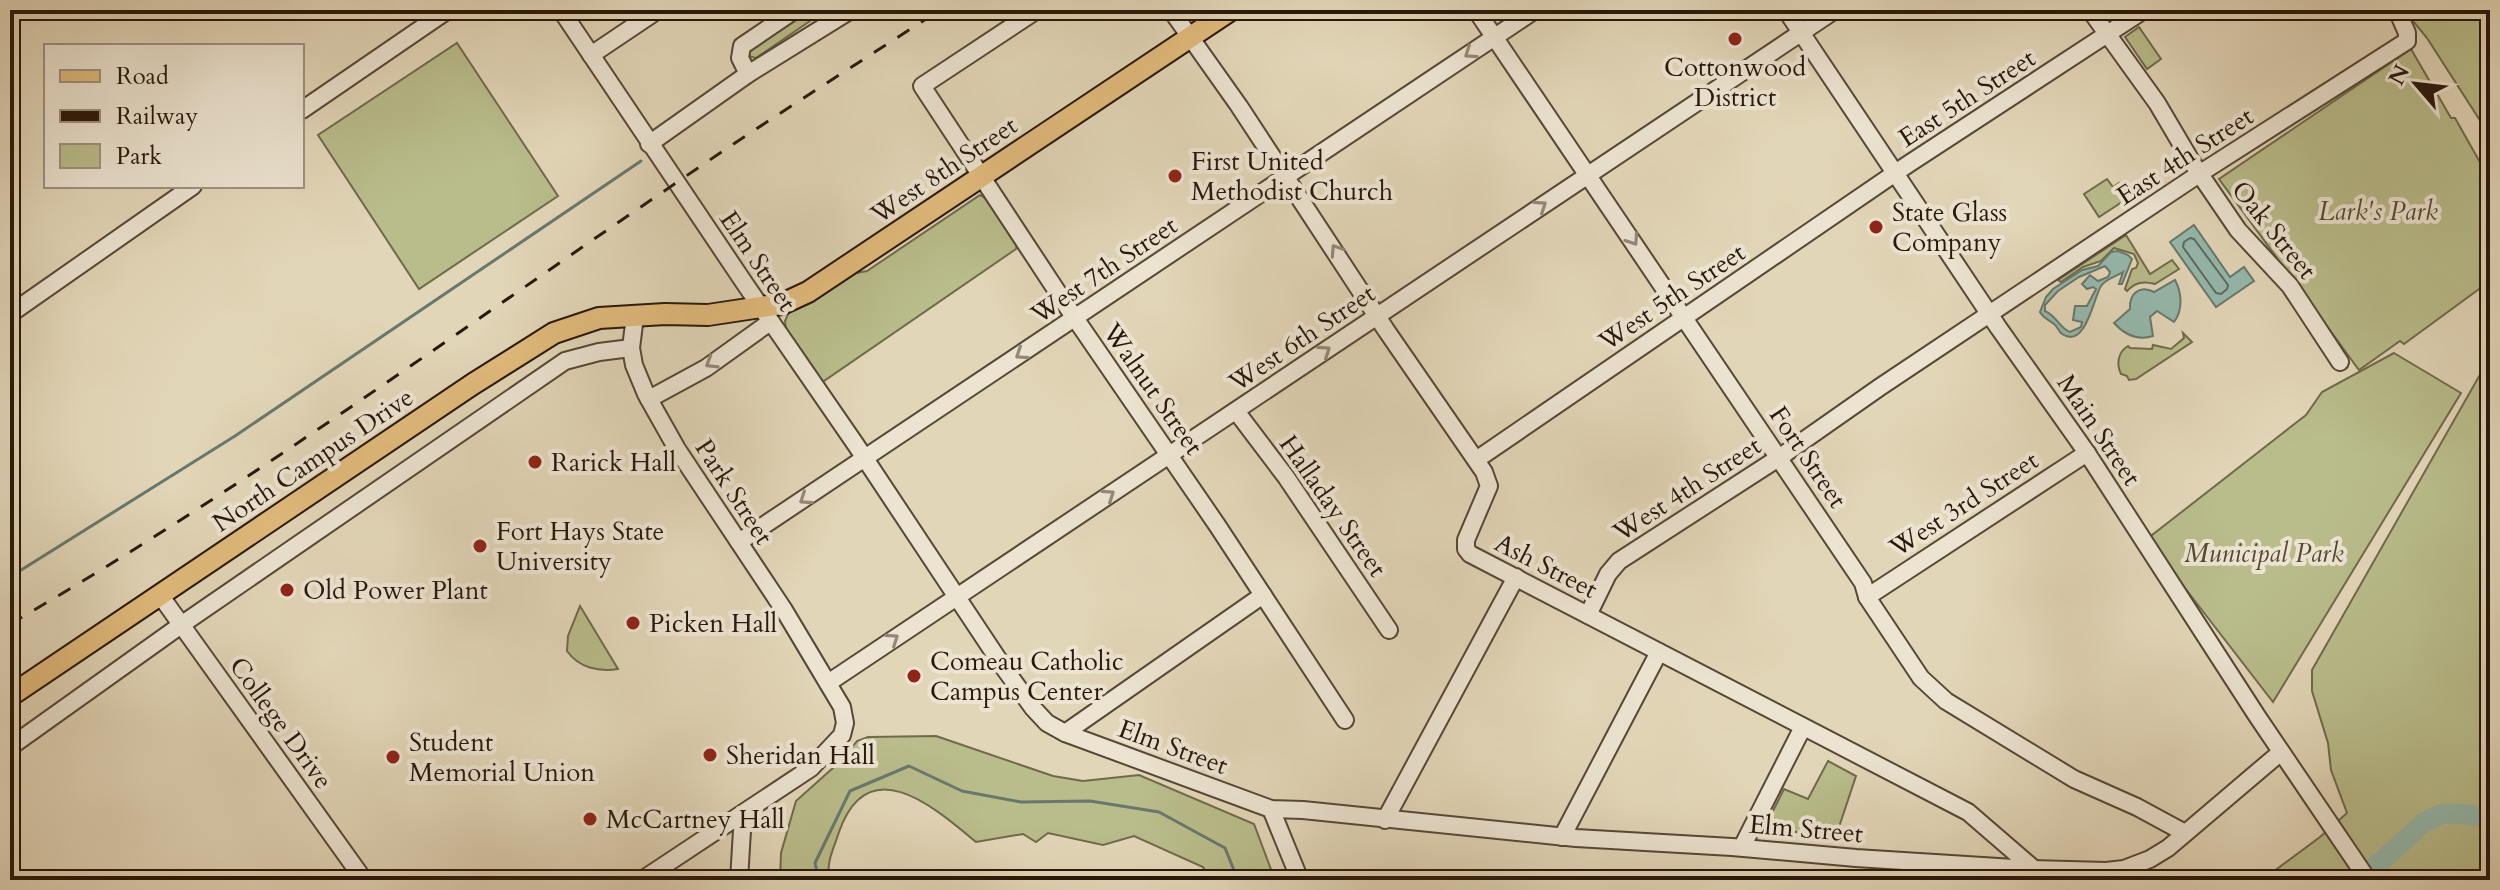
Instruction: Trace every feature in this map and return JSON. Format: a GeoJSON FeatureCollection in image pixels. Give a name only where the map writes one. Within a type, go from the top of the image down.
{"type":"FeatureCollection","features":[{"type":"Feature","properties":{"kind":"main road","name":"West 8th Street"},"geometry":{"type":"LineString","coordinates":[[665,314],[766,315],[808,292],[1231,10]]}},
{"type":"Feature","properties":{"kind":"main road","name":"North Campus Drive"},"geometry":{"type":"LineString","coordinates":[[10,696],[447,401],[554,333],[599,318],[665,314]]}},
{"type":"Feature","properties":{"kind":"street"},"geometry":{"type":"LineString","coordinates":[[304,109],[448,10]]}},
{"type":"Feature","properties":{"kind":"street","name":"Elm Street"},"geometry":{"type":"LineString","coordinates":[[561,10],[1033,708],[1047,723],[1065,733],[1271,809],[1562,837],[2098,871],[2124,869],[2168,848],[2281,752]]}},
{"type":"Feature","properties":{"kind":"street"},"geometry":{"type":"LineString","coordinates":[[591,55],[658,10]]}},
{"type":"Feature","properties":{"kind":"street"},"geometry":{"type":"LineString","coordinates":[[748,74],[740,58],[742,46],[795,10]]}},
{"type":"Feature","properties":{"kind":"street"},"geometry":{"type":"LineString","coordinates":[[649,144],[748,74],[851,10]]}},
{"type":"Feature","properties":{"kind":"street","name":"Walnut Street"},"geometry":{"type":"LineString","coordinates":[[1037,10],[922,86],[1345,720]]}},
{"type":"Feature","properties":{"kind":"street","name":"Ash Street"},"geometry":{"type":"LineString","coordinates":[[1171,10],[1239,106],[1284,178],[1484,472],[1489,486],[1466,540],[1466,549],[1470,554],[1968,812],[2034,869]]}},
{"type":"Feature","properties":{"kind":"street","name":"Fort Street"},"geometry":{"type":"LineString","coordinates":[[1476,10],[1780,457],[1921,678],[1946,701],[2074,779],[2185,833]]}},
{"type":"Feature","properties":{"kind":"street","name":"West 7th Street"},"geometry":{"type":"LineString","coordinates":[[739,542],[1535,10]]}},
{"type":"Feature","properties":{"kind":"street","name":"Main Street"},"geometry":{"type":"LineString","coordinates":[[1786,10],[2087,453],[2368,880]]}},
{"type":"Feature","properties":{"kind":"street","name":"West 6th Street"},"geometry":{"type":"LineString","coordinates":[[828,683],[1835,10]]}},
{"type":"Feature","properties":{"kind":"street","name":"Oak Street"},"geometry":{"type":"LineString","coordinates":[[2090,10],[2157,103],[2199,174],[2238,230],[2290,286],[2340,362]]}},
{"type":"Feature","properties":{"kind":"street","name":"East 5th Street"},"geometry":{"type":"LineString","coordinates":[[1896,174],[2144,10]]}},
{"type":"Feature","properties":{"kind":"street","name":"East 4th Street"},"geometry":{"type":"LineString","coordinates":[[1990,314],[2199,174],[2407,41],[2406,27],[2397,10]]}},
{"type":"Feature","properties":{"kind":"street","name":"West 5th Street"},"geometry":{"type":"LineString","coordinates":[[1476,460],[1896,174]]}},
{"type":"Feature","properties":{"kind":"street"},"geometry":{"type":"LineString","coordinates":[[10,314],[190,188]]}},
{"type":"Feature","properties":{"kind":"street","name":"West 4th Street"},"geometry":{"type":"LineString","coordinates":[[1588,615],[1608,574],[1619,561],[1780,457],[1990,314]]}},
{"type":"Feature","properties":{"kind":"street"},"geometry":{"type":"LineString","coordinates":[[649,399],[706,368],[766,315]]}},
{"type":"Feature","properties":{"kind":"street","name":"Park Street"},"geometry":{"type":"LineString","coordinates":[[635,316],[631,348],[634,365],[649,399],[693,473],[784,610],[842,707],[845,723],[842,735],[811,768],[642,880]]}},
{"type":"Feature","properties":{"kind":"street"},"geometry":{"type":"LineString","coordinates":[[10,747],[181,625],[565,361],[631,348]]}},
{"type":"Feature","properties":{"kind":"street","name":"Halladay Street"},"geometry":{"type":"LineString","coordinates":[[1236,411],[1286,477],[1389,630]]}},
{"type":"Feature","properties":{"kind":"street","name":"West 3rd Street"},"geometry":{"type":"LineString","coordinates":[[1867,597],[2087,453]]}},
{"type":"Feature","properties":{"kind":"street"},"geometry":{"type":"LineString","coordinates":[[1385,820],[1516,577]]}},
{"type":"Feature","properties":{"kind":"street","name":"College Drive"},"geometry":{"type":"LineString","coordinates":[[160,595],[364,880]]}},
{"type":"Feature","properties":{"kind":"street"},"geometry":{"type":"LineString","coordinates":[[1065,733],[1263,595]]}},
{"type":"Feature","properties":{"kind":"street"},"geometry":{"type":"LineString","coordinates":[[1562,837],[1659,652]]}},
{"type":"Feature","properties":{"kind":"street"},"geometry":{"type":"LineString","coordinates":[[1742,847],[1803,727]]}},
{"type":"Feature","properties":{"kind":"street"},"geometry":{"type":"LineString","coordinates":[[1271,809],[1300,880]]}},
{"type":"Feature","properties":{"kind":"street"},"geometry":{"type":"LineString","coordinates":[[739,880],[743,814]]}},
{"type":"Feature","properties":{"kind":"street"},"geometry":{"type":"LineString","coordinates":[[10,875],[13,880]]}},
{"type":"Feature","properties":{"kind":"green space"},"geometry":{"type":"Polygon","coordinates":[[[809,10],[826,10],[756,58],[748,56],[750,50],[809,10]]]}},
{"type":"Feature","properties":{"kind":"green space"},"geometry":{"type":"Polygon","coordinates":[[[2404,10],[2490,10],[2490,136],[2427,38],[2404,10]]]}},
{"type":"Feature","properties":{"kind":"green space"},"geometry":{"type":"Polygon","coordinates":[[[2139,27],[2161,59],[2147,69],[2125,37],[2139,27]]]}},
{"type":"Feature","properties":{"kind":"green space"},"geometry":{"type":"Polygon","coordinates":[[[457,43],[558,196],[419,289],[318,135],[457,43]]]}},
{"type":"Feature","properties":{"kind":"green space","name":"Lark's Park"},"geometry":{"type":"Polygon","coordinates":[[[2411,49],[2490,180],[2490,281],[2404,344],[2400,341],[2359,370],[2219,179],[2411,49]]]}},
{"type":"Feature","properties":{"kind":"green space"},"geometry":{"type":"Polygon","coordinates":[[[2107,179],[2113,187],[2119,183],[2128,198],[2099,217],[2084,194],[2107,179]]]}},
{"type":"Feature","properties":{"kind":"green space"},"geometry":{"type":"Polygon","coordinates":[[[980,195],[1017,244],[1016,249],[821,383],[786,330],[785,321],[789,312],[856,273],[867,271],[980,195]]]}},
{"type":"Feature","properties":{"kind":"green space"},"geometry":{"type":"Polygon","coordinates":[[[2126,235],[2150,274],[2172,260],[2179,269],[2155,284],[2140,283],[2127,291],[2132,269],[2138,263],[2134,254],[2114,248],[2101,261],[2083,267],[2061,282],[2058,280],[2126,235]]]}},
{"type":"Feature","properties":{"kind":"green space"},"geometry":{"type":"Polygon","coordinates":[[[2183,333],[2192,342],[2136,379],[2129,380],[2121,374],[2119,358],[2128,346],[2152,349],[2153,345],[2171,349],[2184,338],[2183,333]]]}},
{"type":"Feature","properties":{"kind":"green space","name":"Municipal Park"},"geometry":{"type":"Polygon","coordinates":[[[2394,353],[2461,393],[2273,702],[2147,539],[2306,415],[2322,392],[2394,353]]]}},
{"type":"Feature","properties":{"kind":"green space"},"geometry":{"type":"Polygon","coordinates":[[[2490,357],[2490,880],[2262,880],[2347,813],[2331,770],[2328,743],[2312,691],[2312,670],[2490,357]]]}},
{"type":"Feature","properties":{"kind":"green space"},"geometry":{"type":"Polygon","coordinates":[[[580,606],[618,669],[590,668],[567,651],[568,636],[580,606]]]}},
{"type":"Feature","properties":{"kind":"green space"},"geometry":{"type":"Polygon","coordinates":[[[936,736],[1053,776],[1083,781],[1139,775],[1254,824],[1275,880],[1211,880],[1203,867],[1134,836],[1103,845],[1048,833],[1036,842],[1023,834],[976,842],[922,802],[884,789],[867,794],[851,807],[831,856],[830,880],[780,880],[781,853],[796,801],[843,759],[857,741],[868,737],[936,736]]]}},
{"type":"Feature","properties":{"kind":"green space"},"geometry":{"type":"Polygon","coordinates":[[[1828,761],[1856,776],[1836,836],[1764,829],[1784,789],[1808,799],[1828,761]]]}},
{"type":"Feature","properties":{"kind":"water"},"geometry":{"type":"Polygon","coordinates":[[[2194,225],[2230,277],[2244,267],[2254,281],[2216,307],[2170,242],[2194,225]]]}},
{"type":"Feature","properties":{"kind":"water"},"geometry":{"type":"Polygon","coordinates":[[[2118,251],[2132,259],[2122,284],[2119,284],[2123,272],[2105,281],[2083,328],[2070,337],[2062,334],[2040,312],[2046,297],[2082,270],[2098,266],[2111,252],[2118,251]],[[2105,266],[2079,277],[2058,291],[2045,305],[2045,311],[2070,332],[2081,327],[2082,322],[2073,320],[2075,306],[2087,306],[2096,289],[2087,289],[2082,284],[2090,275],[2098,281],[2108,277],[2110,272],[2105,266]]]}},
{"type":"Feature","properties":{"kind":"water"},"geometry":{"type":"Polygon","coordinates":[[[2175,280],[2180,301],[2174,322],[2157,311],[2150,317],[2153,336],[2142,338],[2127,333],[2114,323],[2130,309],[2136,292],[2144,289],[2154,292],[2175,280]]]}},
{"type":"Feature","properties":{"kind":"waterway"},"geometry":{"type":"LineString","coordinates":[[10,577],[235,436],[641,161]]}},
{"type":"Feature","properties":{"kind":"waterway"},"geometry":{"type":"LineString","coordinates":[[819,880],[815,863],[850,791],[909,766],[962,791],[1021,802],[1090,801],[1159,812],[1225,848],[1238,880]]}},
{"type":"Feature","properties":{"kind":"waterway"},"geometry":{"type":"LineString","coordinates":[[2355,880],[2383,860],[2423,823],[2441,814],[2490,818]]}},
{"type":"Feature","properties":{"kind":"railway"},"geometry":{"type":"LineString","coordinates":[[10,624],[181,520],[709,161],[940,10]]}},
{"type":"Feature","properties":{"kind":"place","name":"Cottonwood District"},"geometry":{"type":"Point","coordinates":[1735,39]}},
{"type":"Feature","properties":{"kind":"place","name":"First United Methodist Church"},"geometry":{"type":"Point","coordinates":[1175,176]}},
{"type":"Feature","properties":{"kind":"place","name":"State Glass Company"},"geometry":{"type":"Point","coordinates":[1876,227]}},
{"type":"Feature","properties":{"kind":"place","name":"Rarick Hall"},"geometry":{"type":"Point","coordinates":[535,462]}},
{"type":"Feature","properties":{"kind":"place","name":"Fort Hays State University"},"geometry":{"type":"Point","coordinates":[480,546]}},
{"type":"Feature","properties":{"kind":"place","name":"Old Power Plant"},"geometry":{"type":"Point","coordinates":[287,590]}},
{"type":"Feature","properties":{"kind":"place","name":"Picken Hall"},"geometry":{"type":"Point","coordinates":[633,623]}},
{"type":"Feature","properties":{"kind":"place","name":"Comeau Catholic Campus Center"},"geometry":{"type":"Point","coordinates":[914,676]}},
{"type":"Feature","properties":{"kind":"place","name":"Sheridan Hall"},"geometry":{"type":"Point","coordinates":[710,755]}},
{"type":"Feature","properties":{"kind":"place","name":"Student Memorial Union"},"geometry":{"type":"Point","coordinates":[393,757]}},
{"type":"Feature","properties":{"kind":"place","name":"McCartney Hall"},"geometry":{"type":"Point","coordinates":[590,819]}}]}
